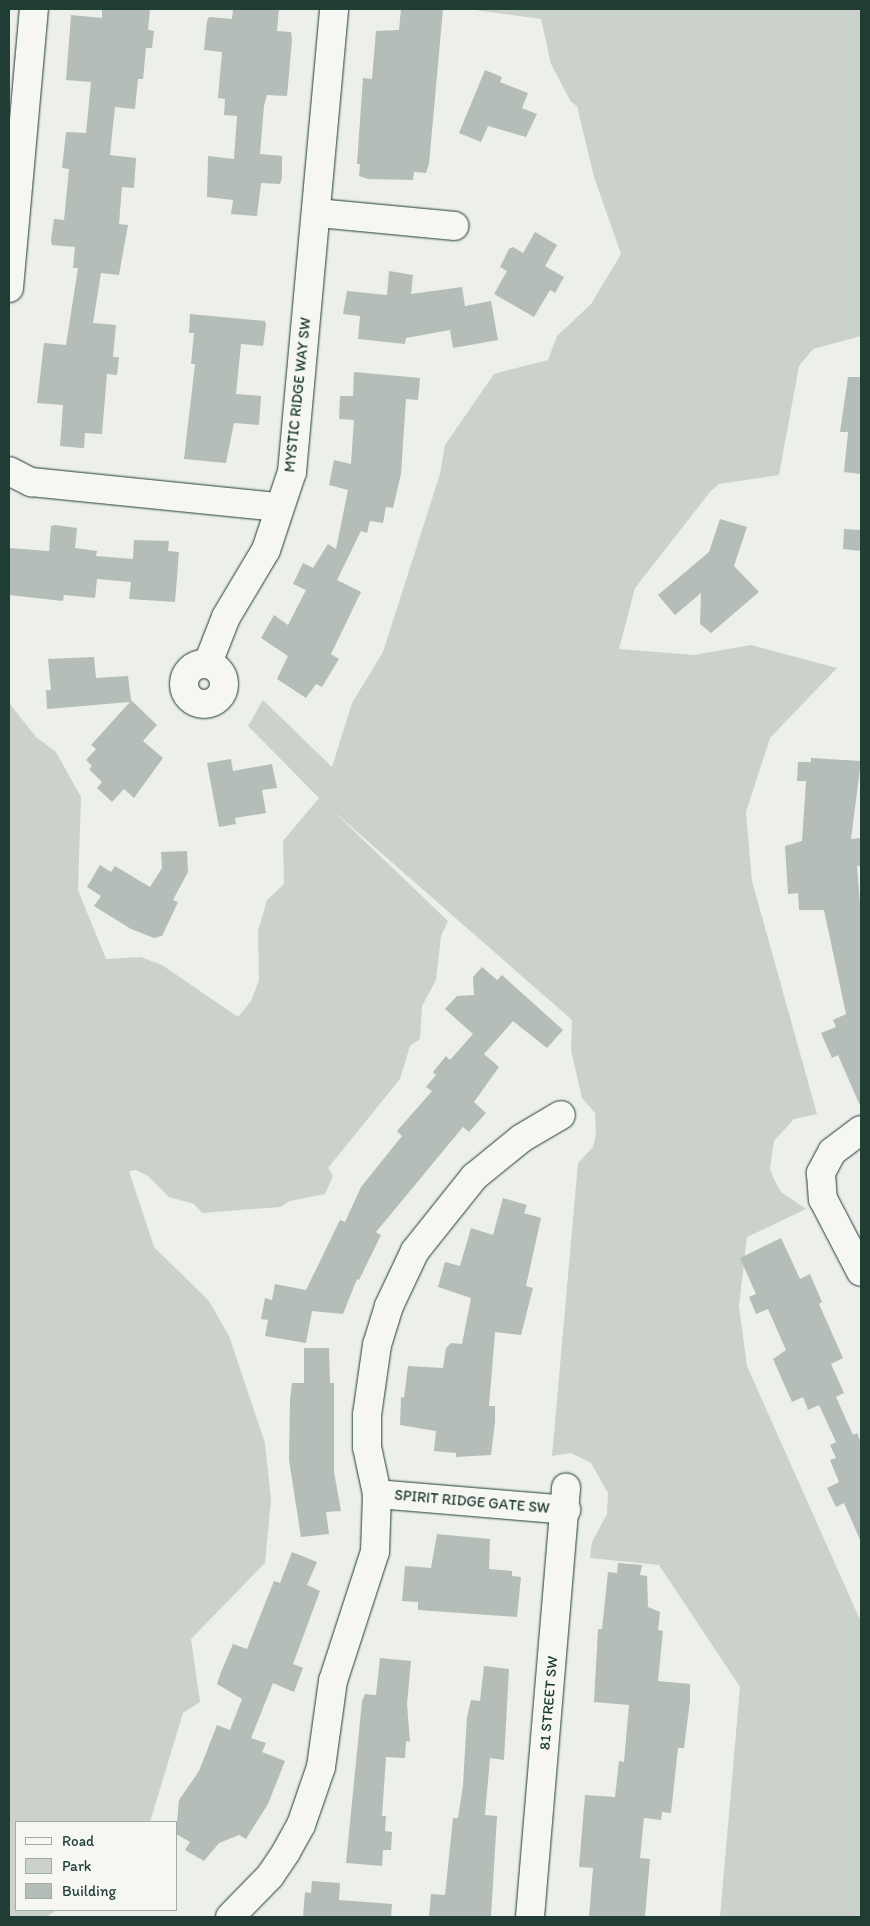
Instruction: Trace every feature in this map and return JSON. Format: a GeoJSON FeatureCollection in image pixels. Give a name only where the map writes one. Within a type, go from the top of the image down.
{"type":"FeatureCollection","features":[{"type":"Feature","properties":{"kind":"street"},"geometry":{"type":"LineString","coordinates":[[9,288],[34,9]]}},
{"type":"Feature","properties":{"kind":"street","name":"MYSTIC RIDGE WAY SW"},"geometry":{"type":"LineString","coordinates":[[208,663],[226,617],[266,550],[292,472],[334,9]]}},
{"type":"Feature","properties":{"kind":"street"},"geometry":{"type":"LineString","coordinates":[[316,213],[454,226]]}},
{"type":"Feature","properties":{"kind":"street"},"geometry":{"type":"LineString","coordinates":[[9,471],[31,482],[279,507]]}},
{"type":"Feature","properties":{"kind":"street"},"geometry":{"type":"LineString","coordinates":[[238,1909],[286,1852],[316,1786],[326,1744],[333,1680],[347,1630],[372,1569],[377,1494],[367,1447],[368,1398],[381,1330],[399,1283],[431,1227],[474,1176],[522,1138],[561,1115]]}},
{"type":"Feature","properties":{"kind":"street"},"geometry":{"type":"LineString","coordinates":[[861,1130],[832,1152],[820,1173],[823,1199],[861,1272]]}},
{"type":"Feature","properties":{"kind":"street","name":"SPIRIT RIDGE GATE SW"},"geometry":{"type":"LineString","coordinates":[[377,1494],[566,1499]]}},
{"type":"Feature","properties":{"kind":"street","name":"81 STREET SW"},"geometry":{"type":"LineString","coordinates":[[530,1917],[566,1499]]}},
{"type":"Feature","properties":{"kind":"green space"},"geometry":{"type":"Polygon","coordinates":[[[467,9],[861,9],[861,336],[813,349],[799,366],[779,475],[719,484],[710,492],[635,588],[619,649],[694,655],[751,645],[837,668],[770,738],[746,812],[752,881],[817,1114],[794,1119],[774,1141],[770,1169],[774,1179],[781,1192],[806,1209],[747,1237],[739,1306],[747,1366],[861,1622],[861,1917],[720,1917],[740,1687],[659,1565],[590,1558],[592,1542],[607,1514],[608,1493],[591,1463],[571,1453],[552,1456],[578,1163],[593,1147],[596,1133],[595,1113],[582,1098],[571,1050],[572,1020],[331,809],[448,921],[441,936],[436,980],[422,1006],[420,1039],[410,1046],[400,1079],[328,1168],[333,1176],[325,1194],[290,1201],[280,1207],[202,1213],[194,1204],[169,1197],[148,1176],[136,1170],[129,1171],[154,1247],[209,1301],[229,1336],[265,1443],[271,1500],[265,1563],[191,1639],[200,1702],[183,1713],[150,1821],[15,1821],[15,1911],[55,1911],[46,1917],[9,1917],[9,703],[36,737],[56,752],[81,797],[78,890],[106,959],[141,957],[162,965],[238,1017],[251,1001],[259,980],[258,931],[267,900],[284,884],[283,841],[319,798],[248,726],[263,700],[332,767],[352,703],[383,652],[440,474],[445,445],[494,374],[548,360],[557,336],[591,304],[621,254],[594,177],[577,106],[571,102],[551,64],[541,19],[467,9]]]}},
{"type":"Feature","properties":{"kind":"building"},"geometry":{"type":"Polygon","coordinates":[[[102,9],[150,9],[148,30],[154,31],[152,48],[146,48],[143,79],[138,79],[135,109],[115,107],[110,155],[136,158],[134,188],[122,187],[119,224],[128,225],[119,275],[101,273],[93,323],[116,325],[113,357],[119,357],[117,375],[107,374],[102,434],[85,433],[84,448],[81,448],[60,446],[63,405],[37,403],[44,343],[66,345],[78,268],[73,268],[75,247],[52,245],[51,240],[54,219],[64,220],[69,169],[62,168],[66,132],[86,133],[91,82],[66,80],[71,15],[102,18],[102,9]]]}},
{"type":"Feature","properties":{"kind":"building"},"geometry":{"type":"Polygon","coordinates":[[[233,9],[279,9],[277,31],[291,32],[292,40],[287,96],[267,95],[264,106],[260,154],[282,156],[282,178],[280,184],[261,183],[257,216],[231,214],[233,200],[207,197],[208,156],[234,159],[237,116],[224,115],[225,99],[218,98],[222,52],[204,50],[207,21],[209,17],[232,19],[233,9]]]}},
{"type":"Feature","properties":{"kind":"building"},"geometry":{"type":"Polygon","coordinates":[[[401,9],[443,9],[429,164],[426,173],[414,172],[413,180],[368,179],[359,176],[360,164],[357,164],[363,78],[372,79],[376,31],[399,30],[401,9]]]}},
{"type":"Feature","properties":{"kind":"building"},"geometry":{"type":"Polygon","coordinates":[[[485,70],[502,77],[500,82],[528,93],[522,108],[537,114],[526,137],[488,126],[481,142],[459,133],[485,70]]]}},
{"type":"Feature","properties":{"kind":"building"},"geometry":{"type":"Polygon","coordinates":[[[535,232],[557,245],[545,266],[564,277],[555,293],[550,290],[534,317],[494,294],[507,271],[500,267],[509,249],[513,247],[523,253],[535,232]]]}},
{"type":"Feature","properties":{"kind":"building"},"geometry":{"type":"Polygon","coordinates":[[[389,271],[413,275],[411,294],[462,287],[465,306],[491,301],[498,340],[453,348],[450,330],[406,338],[405,344],[358,339],[360,316],[343,314],[347,291],[387,295],[389,271]]]}},
{"type":"Feature","properties":{"kind":"building"},"geometry":{"type":"Polygon","coordinates":[[[190,314],[265,321],[266,325],[263,346],[241,344],[236,394],[261,396],[259,425],[234,423],[226,463],[184,459],[195,364],[191,364],[194,333],[189,333],[190,314]]]}},
{"type":"Feature","properties":{"kind":"building"},"geometry":{"type":"Polygon","coordinates":[[[354,372],[420,378],[418,400],[406,399],[401,474],[393,508],[386,507],[383,523],[370,521],[367,533],[361,531],[337,580],[361,592],[331,654],[339,659],[322,687],[316,684],[306,698],[277,679],[288,656],[261,638],[274,615],[288,625],[306,590],[293,584],[303,563],[313,568],[328,544],[336,549],[348,490],[329,485],[334,460],[351,464],[354,420],[339,419],[340,396],[353,396],[354,372]]]}},
{"type":"Feature","properties":{"kind":"building"},"geometry":{"type":"Polygon","coordinates":[[[848,377],[861,377],[861,474],[844,472],[848,432],[840,432],[848,377]]]}},
{"type":"Feature","properties":{"kind":"building"},"geometry":{"type":"Polygon","coordinates":[[[720,519],[747,527],[734,566],[759,592],[711,633],[700,624],[701,593],[675,615],[658,595],[709,552],[720,519]]]}},
{"type":"Feature","properties":{"kind":"building"},"geometry":{"type":"Polygon","coordinates":[[[51,526],[77,528],[75,548],[97,551],[96,556],[133,559],[134,540],[169,541],[168,551],[179,552],[175,602],[129,599],[131,582],[97,579],[95,598],[64,595],[63,601],[9,595],[9,548],[49,551],[51,526]]]}},
{"type":"Feature","properties":{"kind":"building"},"geometry":{"type":"Polygon","coordinates":[[[844,529],[861,530],[861,551],[843,549],[844,529]]]}},
{"type":"Feature","properties":{"kind":"building"},"geometry":{"type":"Polygon","coordinates":[[[94,657],[96,678],[128,676],[131,700],[157,725],[143,741],[163,758],[134,798],[124,789],[112,802],[97,788],[102,782],[89,769],[92,766],[86,760],[96,749],[91,745],[130,702],[47,709],[46,690],[51,690],[48,659],[94,657]]]}},
{"type":"Feature","properties":{"kind":"building"},"geometry":{"type":"Polygon","coordinates":[[[811,758],[861,761],[851,839],[861,838],[861,866],[857,866],[861,917],[861,1108],[838,1055],[832,1058],[821,1033],[836,1027],[833,1020],[846,1014],[824,910],[799,910],[798,893],[788,894],[785,846],[802,841],[806,781],[797,781],[798,762],[811,762],[811,758]]]}},
{"type":"Feature","properties":{"kind":"building"},"geometry":{"type":"Polygon","coordinates":[[[231,759],[233,771],[272,764],[277,788],[262,790],[266,813],[235,818],[236,824],[219,827],[207,763],[231,759]]]}},
{"type":"Feature","properties":{"kind":"building"},"geometry":{"type":"Polygon","coordinates":[[[187,851],[188,872],[173,900],[178,902],[162,936],[154,938],[131,929],[94,906],[101,896],[87,887],[100,865],[111,872],[115,866],[150,887],[162,868],[161,852],[187,851]]]}},
{"type":"Feature","properties":{"kind":"building"},"geometry":{"type":"Polygon","coordinates":[[[482,967],[497,980],[502,975],[563,1030],[547,1048],[513,1021],[484,1054],[499,1067],[474,1102],[486,1113],[469,1132],[463,1127],[376,1232],[381,1235],[359,1280],[357,1279],[343,1314],[312,1311],[306,1343],[265,1336],[268,1320],[261,1319],[265,1298],[272,1300],[275,1284],[306,1290],[340,1220],[345,1222],[361,1187],[402,1136],[397,1131],[432,1091],[426,1087],[436,1075],[433,1072],[446,1056],[450,1060],[473,1034],[445,1009],[457,996],[474,995],[473,977],[482,967]]]}},
{"type":"Feature","properties":{"kind":"building"},"geometry":{"type":"Polygon","coordinates":[[[503,1198],[527,1205],[524,1213],[541,1218],[526,1286],[533,1288],[521,1335],[495,1332],[489,1406],[495,1406],[491,1455],[456,1457],[456,1453],[434,1451],[436,1431],[400,1425],[401,1397],[404,1398],[408,1366],[443,1368],[446,1348],[451,1343],[462,1344],[471,1298],[438,1287],[445,1262],[460,1266],[471,1228],[493,1235],[503,1198]]]}},
{"type":"Feature","properties":{"kind":"building"},"geometry":{"type":"Polygon","coordinates":[[[781,1238],[800,1279],[810,1274],[822,1302],[819,1304],[843,1358],[831,1364],[844,1393],[836,1397],[853,1435],[857,1433],[861,1443],[861,1542],[844,1503],[836,1507],[827,1488],[839,1482],[830,1460],[836,1458],[830,1445],[836,1442],[819,1405],[808,1410],[803,1397],[792,1402],[773,1359],[786,1350],[768,1309],[756,1314],[749,1297],[756,1294],[740,1258],[781,1238]]]}},
{"type":"Feature","properties":{"kind":"building"},"geometry":{"type":"Polygon","coordinates":[[[304,1348],[329,1348],[330,1383],[334,1383],[334,1472],[341,1511],[326,1512],[329,1534],[301,1537],[289,1460],[292,1383],[304,1383],[304,1348]]]}},
{"type":"Feature","properties":{"kind":"building"},"geometry":{"type":"Polygon","coordinates":[[[437,1534],[490,1539],[489,1569],[512,1571],[512,1576],[521,1577],[517,1617],[418,1610],[418,1602],[402,1601],[405,1566],[431,1568],[437,1534]]]}},
{"type":"Feature","properties":{"kind":"building"},"geometry":{"type":"Polygon","coordinates":[[[292,1552],[317,1562],[307,1585],[320,1591],[293,1664],[303,1668],[294,1692],[273,1683],[251,1738],[266,1743],[262,1752],[285,1761],[268,1804],[246,1839],[239,1835],[219,1843],[204,1861],[185,1850],[190,1842],[178,1835],[179,1800],[199,1771],[217,1725],[230,1730],[242,1699],[217,1684],[233,1644],[247,1649],[274,1581],[280,1583],[292,1552]]]}},
{"type":"Feature","properties":{"kind":"building"},"geometry":{"type":"Polygon","coordinates":[[[618,1563],[642,1565],[640,1575],[647,1576],[648,1607],[660,1612],[658,1630],[663,1631],[658,1681],[690,1684],[690,1701],[684,1748],[678,1748],[671,1813],[662,1812],[661,1820],[644,1818],[640,1858],[650,1859],[645,1917],[589,1917],[593,1868],[579,1867],[585,1795],[615,1797],[619,1761],[624,1762],[629,1705],[594,1702],[598,1629],[602,1629],[608,1572],[617,1573],[618,1563]]]}},
{"type":"Feature","properties":{"kind":"building"},"geometry":{"type":"Polygon","coordinates":[[[380,1658],[411,1661],[407,1704],[410,1742],[406,1741],[405,1758],[386,1757],[382,1816],[386,1816],[385,1831],[392,1832],[391,1850],[383,1850],[382,1866],[346,1863],[362,1701],[365,1694],[376,1695],[380,1658]]]}},
{"type":"Feature","properties":{"kind":"building"},"geometry":{"type":"Polygon","coordinates":[[[484,1666],[509,1669],[504,1760],[490,1758],[485,1815],[497,1816],[491,1917],[429,1917],[431,1894],[445,1895],[453,1818],[458,1818],[463,1785],[467,1717],[471,1700],[480,1701],[484,1666]]]}},
{"type":"Feature","properties":{"kind":"building"},"geometry":{"type":"Polygon","coordinates":[[[312,1881],[340,1883],[339,1900],[392,1904],[391,1917],[303,1917],[305,1892],[311,1893],[312,1881]]]}}]}
